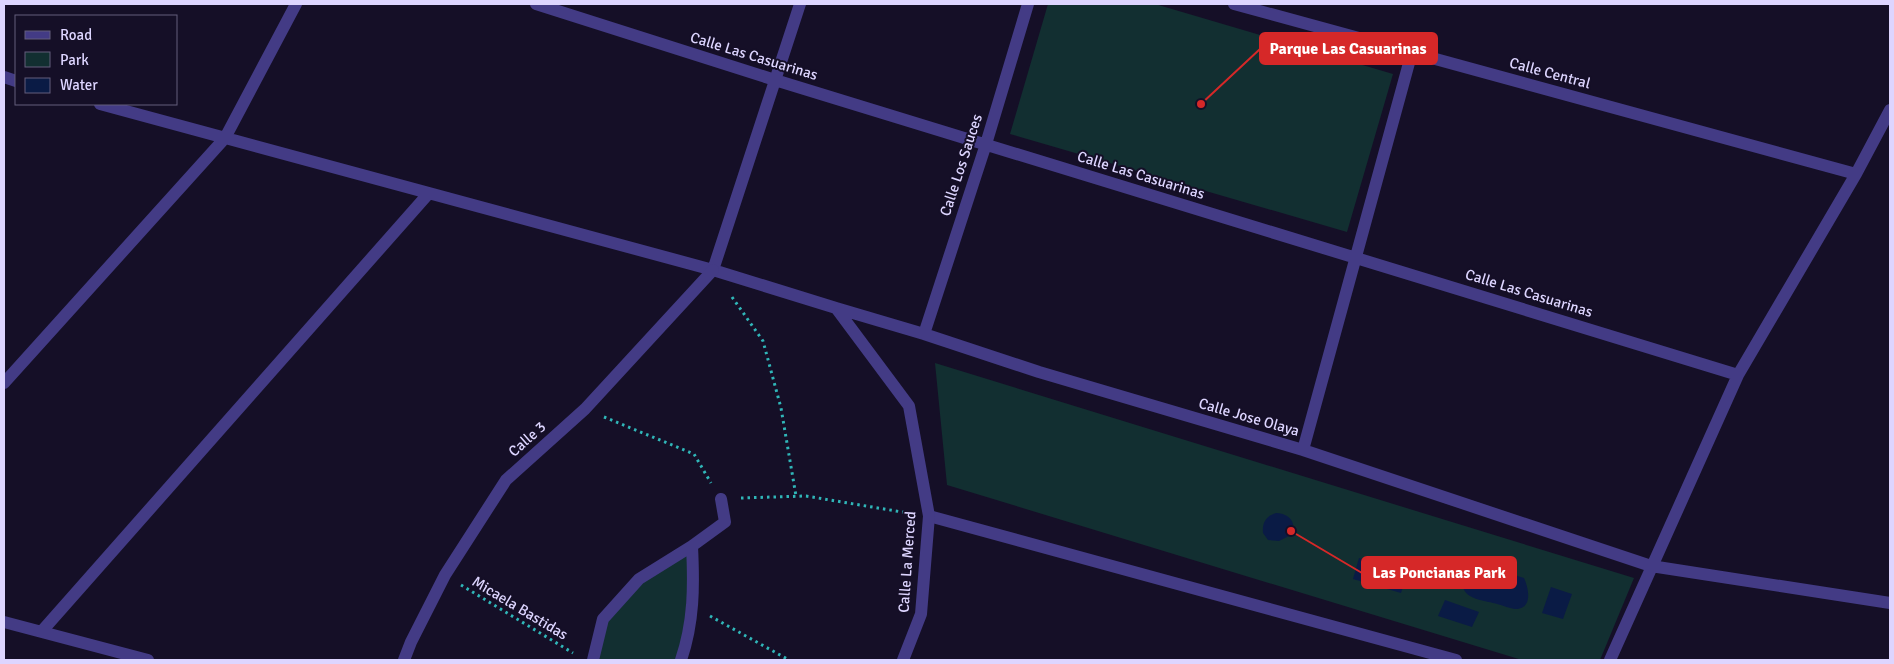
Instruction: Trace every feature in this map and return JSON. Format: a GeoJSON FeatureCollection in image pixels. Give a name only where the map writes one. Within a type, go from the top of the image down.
{"type":"FeatureCollection","features":[{"type":"Feature","properties":{"kind":"street"},"geometry":{"type":"LineString","coordinates":[[4,383],[225,138],[296,4]]}},
{"type":"Feature","properties":{"kind":"street","name":"Calle Las Casuarinas"},"geometry":{"type":"LineString","coordinates":[[536,4],[775,80],[1738,375]]}},
{"type":"Feature","properties":{"kind":"street"},"geometry":{"type":"LineString","coordinates":[[713,270],[800,4]]}},
{"type":"Feature","properties":{"kind":"street","name":"Calle Los Sauces"},"geometry":{"type":"LineString","coordinates":[[924,334],[986,144],[1028,4]]}},
{"type":"Feature","properties":{"kind":"street","name":"Calle Central"},"geometry":{"type":"LineString","coordinates":[[1234,4],[1856,174]]}},
{"type":"Feature","properties":{"kind":"street"},"geometry":{"type":"LineString","coordinates":[[1303,450],[1412,52]]}},
{"type":"Feature","properties":{"kind":"street","name":"Calle Jose Olaya"},"geometry":{"type":"LineString","coordinates":[[104,105],[713,270],[924,334],[1039,372],[1303,450],[1651,566],[1890,603]]}},
{"type":"Feature","properties":{"kind":"street"},"geometry":{"type":"LineString","coordinates":[[1610,660],[1738,375],[1856,174],[1890,110]]}},
{"type":"Feature","properties":{"kind":"street"},"geometry":{"type":"LineString","coordinates":[[42,631],[429,193]]}},
{"type":"Feature","properties":{"kind":"street","name":"Calle 3"},"geometry":{"type":"LineString","coordinates":[[404,660],[444,575],[506,480],[585,409],[713,270]]}},
{"type":"Feature","properties":{"kind":"street","name":"Calle La Merced"},"geometry":{"type":"LineString","coordinates":[[836,308],[909,406],[929,516],[921,614],[903,660]]}},
{"type":"Feature","properties":{"kind":"street"},"geometry":{"type":"LineString","coordinates":[[593,660],[603,619],[639,579],[692,546],[725,522],[721,499]]}},
{"type":"Feature","properties":{"kind":"street"},"geometry":{"type":"LineString","coordinates":[[929,516],[1456,660]]}},
{"type":"Feature","properties":{"kind":"street"},"geometry":{"type":"LineString","coordinates":[[681,660],[686,646],[694,591],[692,546]]}},
{"type":"Feature","properties":{"kind":"street"},"geometry":{"type":"LineString","coordinates":[[4,622],[148,660]]}},
{"type":"Feature","properties":{"kind":"path"},"geometry":{"type":"LineString","coordinates":[[713,270],[763,341],[782,408],[796,496]]}},
{"type":"Feature","properties":{"kind":"path"},"geometry":{"type":"LineString","coordinates":[[585,409],[694,454],[721,499],[806,496],[929,516]]}},
{"type":"Feature","properties":{"kind":"path","name":"Micaela Bastidas"},"geometry":{"type":"LineString","coordinates":[[444,575],[577,656]]}},
{"type":"Feature","properties":{"kind":"path"},"geometry":{"type":"LineString","coordinates":[[692,605],[789,660]]}},
{"type":"Feature","properties":{"kind":"green space"},"geometry":{"type":"Polygon","coordinates":[[[1048,4],[1155,4],[1393,74],[1347,232],[1010,134],[1048,4]]]}},
{"type":"Feature","properties":{"kind":"green space"},"geometry":{"type":"Polygon","coordinates":[[[935,363],[1634,578],[1600,660],[1522,660],[947,485],[935,363]]]}},
{"type":"Feature","properties":{"kind":"green space"},"geometry":{"type":"Polygon","coordinates":[[[692,546],[681,660],[593,660],[603,619],[639,579],[692,546]]]}},
{"type":"Feature","properties":{"kind":"water"},"geometry":{"type":"Polygon","coordinates":[[[1276,513],[1291,519],[1293,530],[1291,535],[1279,541],[1268,540],[1263,533],[1263,526],[1265,520],[1276,513]]]}},
{"type":"Feature","properties":{"kind":"water"},"geometry":{"type":"Polygon","coordinates":[[[1359,558],[1407,573],[1401,593],[1353,579],[1359,558]]]}},
{"type":"Feature","properties":{"kind":"water"},"geometry":{"type":"Polygon","coordinates":[[[1475,563],[1524,578],[1528,593],[1525,606],[1515,609],[1467,594],[1462,586],[1462,579],[1467,567],[1475,563]]]}},
{"type":"Feature","properties":{"kind":"water"},"geometry":{"type":"Polygon","coordinates":[[[1551,587],[1572,594],[1563,619],[1542,613],[1551,587]]]}},
{"type":"Feature","properties":{"kind":"water"},"geometry":{"type":"Polygon","coordinates":[[[1445,600],[1479,612],[1472,627],[1438,616],[1445,600]]]}},
{"type":"Feature","properties":{"kind":"place","name":"Parque Las Casuarinas"},"geometry":{"type":"Point","coordinates":[1201,104]}},
{"type":"Feature","properties":{"kind":"place","name":"Las Poncianas Park"},"geometry":{"type":"Point","coordinates":[1291,531]}}]}
